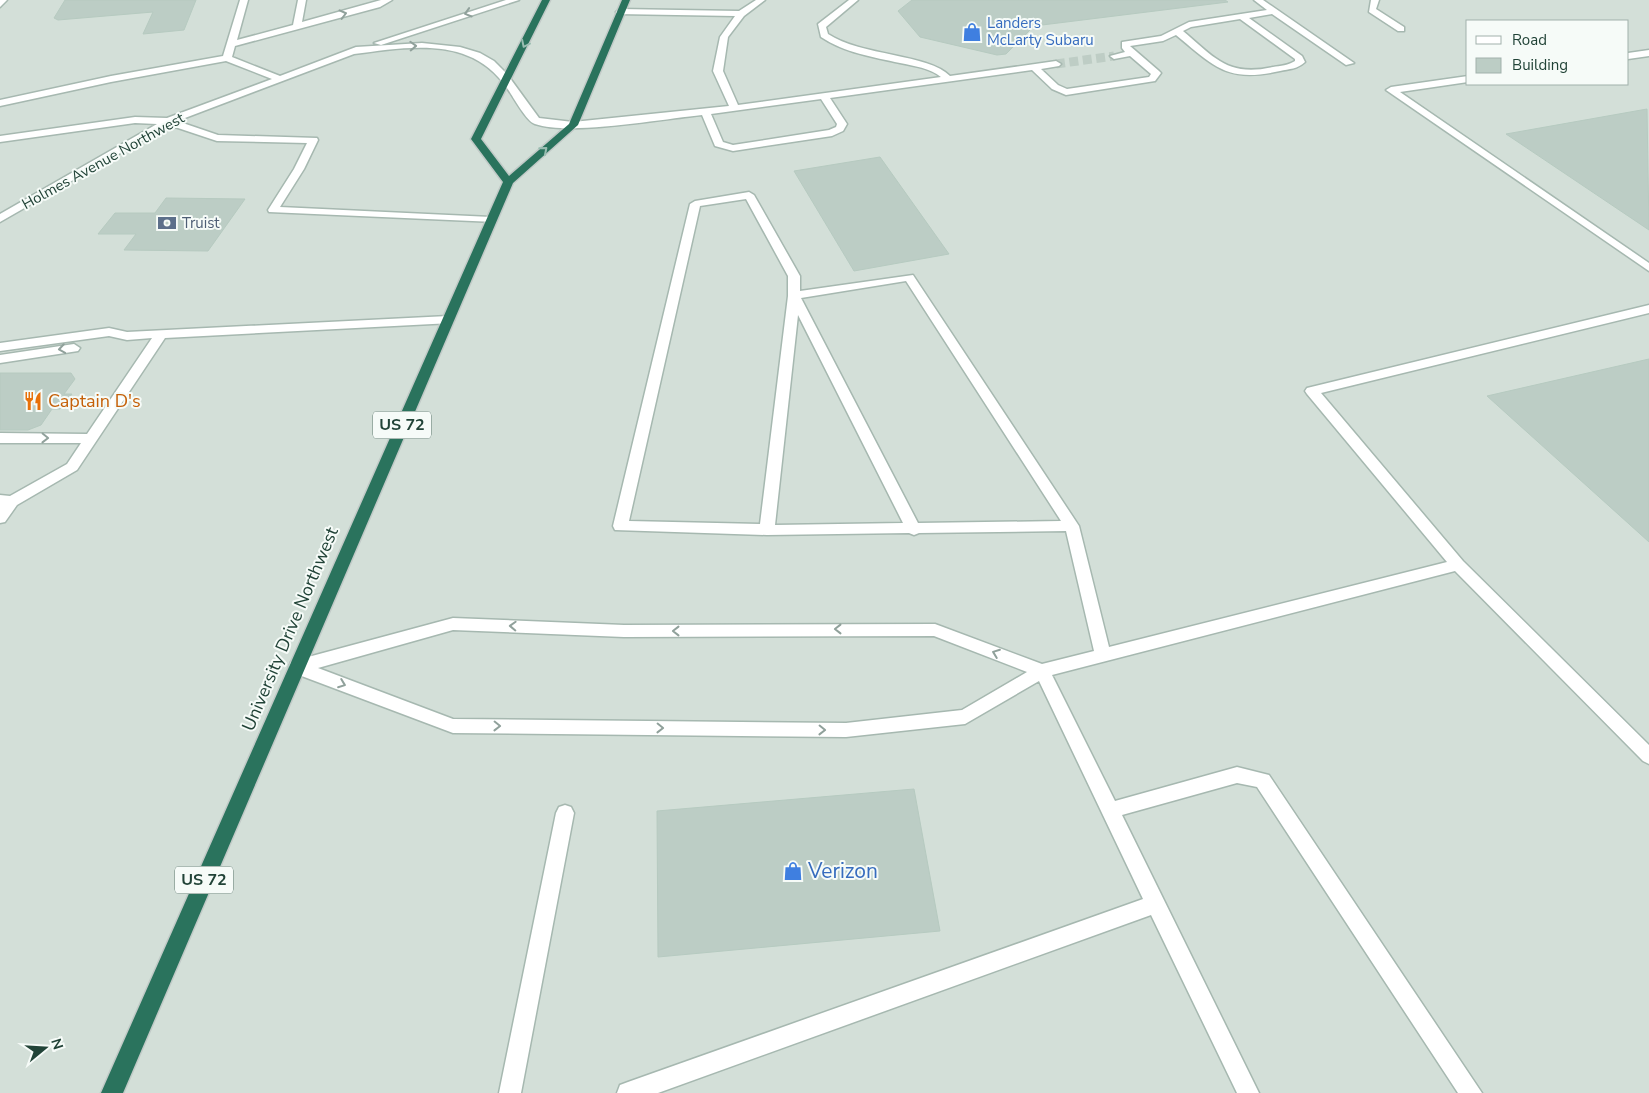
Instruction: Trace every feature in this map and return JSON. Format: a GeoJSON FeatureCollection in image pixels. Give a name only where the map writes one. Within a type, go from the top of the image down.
{"type":"FeatureCollection","features":[{"type":"Feature","properties":{"kind":"highway"},"geometry":{"type":"LineString","coordinates":[[508,182],[476,139],[546,0]]}},
{"type":"Feature","properties":{"kind":"highway","name":"University Drive Northwest"},"geometry":{"type":"LineString","coordinates":[[112,1093],[508,182],[573,125],[626,0]]}},
{"type":"Feature","properties":{"kind":"street"},"geometry":{"type":"LineString","coordinates":[[0,5],[3,0]]}},
{"type":"Feature","properties":{"kind":"street"},"geometry":{"type":"LineString","coordinates":[[227,58],[244,0]]}},
{"type":"Feature","properties":{"kind":"street"},"geometry":{"type":"LineString","coordinates":[[297,25],[302,0]]}},
{"type":"Feature","properties":{"kind":"street"},"geometry":{"type":"LineString","coordinates":[[231,44],[377,5],[388,0]]}},
{"type":"Feature","properties":{"kind":"street","name":"Holmes Avenue Northwest"},"geometry":{"type":"LineString","coordinates":[[0,219],[168,121],[348,52],[515,0]]}},
{"type":"Feature","properties":{"kind":"street"},"geometry":{"type":"LineString","coordinates":[[735,108],[718,71],[724,37],[740,14],[761,0]]}},
{"type":"Feature","properties":{"kind":"street"},"geometry":{"type":"LineString","coordinates":[[854,0],[821,26],[820,30],[825,37],[844,47],[934,69],[948,79]]}},
{"type":"Feature","properties":{"kind":"street"},"geometry":{"type":"LineString","coordinates":[[1258,0],[1349,64]]}},
{"type":"Feature","properties":{"kind":"street"},"geometry":{"type":"LineString","coordinates":[[1376,0],[1372,10],[1401,29]]}},
{"type":"Feature","properties":{"kind":"street"},"geometry":{"type":"LineString","coordinates":[[1034,67],[1055,87],[1066,92],[1086,91],[1152,79],[1156,73],[1133,53],[1126,44],[1163,38],[1189,25],[1274,11]]}},
{"type":"Feature","properties":{"kind":"street"},"geometry":{"type":"LineString","coordinates":[[620,12],[740,14]]}},
{"type":"Feature","properties":{"kind":"street"},"geometry":{"type":"LineString","coordinates":[[1177,31],[1226,70],[1236,73],[1248,74],[1296,65],[1300,62],[1300,58],[1241,16]]}},
{"type":"Feature","properties":{"kind":"street","name":"Holmes Avenue Northwest"},"geometry":{"type":"LineString","coordinates":[[348,52],[418,45],[455,49],[480,57],[491,63],[507,80],[536,121],[573,125],[705,112],[1056,64]]}},
{"type":"Feature","properties":{"kind":"street"},"geometry":{"type":"LineString","coordinates":[[1114,56],[1133,53]]}},
{"type":"Feature","properties":{"kind":"street"},"geometry":{"type":"LineString","coordinates":[[1629,56],[1649,53]]}},
{"type":"Feature","properties":{"kind":"street"},"geometry":{"type":"LineString","coordinates":[[0,103],[111,79],[227,58],[278,78]]}},
{"type":"Feature","properties":{"kind":"street"},"geometry":{"type":"LineString","coordinates":[[1466,79],[1391,90],[1649,268]]}},
{"type":"Feature","properties":{"kind":"street"},"geometry":{"type":"LineString","coordinates":[[705,112],[719,144],[733,148],[832,133],[840,129],[842,124],[824,96]]}},
{"type":"Feature","properties":{"kind":"street"},"geometry":{"type":"LineString","coordinates":[[0,139],[135,120],[168,121],[217,138],[313,140],[299,169],[273,210],[491,220]]}},
{"type":"Feature","properties":{"kind":"street"},"geometry":{"type":"LineString","coordinates":[[767,530],[794,296],[794,276],[749,195],[695,204],[620,526],[767,530],[914,530],[1072,526]]}},
{"type":"Feature","properties":{"kind":"street"},"geometry":{"type":"LineString","coordinates":[[794,296],[910,277],[1072,526],[1103,655]]}},
{"type":"Feature","properties":{"kind":"street"},"geometry":{"type":"LineString","coordinates":[[794,296],[914,530]]}},
{"type":"Feature","properties":{"kind":"street"},"geometry":{"type":"LineString","coordinates":[[1649,309],[1312,390],[1458,565],[1649,756]]}},
{"type":"Feature","properties":{"kind":"street"},"geometry":{"type":"LineString","coordinates":[[0,359],[106,342],[126,336],[448,320]]}},
{"type":"Feature","properties":{"kind":"street"},"geometry":{"type":"LineString","coordinates":[[0,347],[109,332],[126,336]]}},
{"type":"Feature","properties":{"kind":"street"},"geometry":{"type":"LineString","coordinates":[[0,518],[6,501],[72,468],[162,333]]}},
{"type":"Feature","properties":{"kind":"street"},"geometry":{"type":"LineString","coordinates":[[0,438],[90,439]]}},
{"type":"Feature","properties":{"kind":"street"},"geometry":{"type":"LineString","coordinates":[[296,667],[453,726],[846,730],[965,717],[1042,671],[1458,565]]}},
{"type":"Feature","properties":{"kind":"street"},"geometry":{"type":"LineString","coordinates":[[296,667],[453,624],[624,631],[936,630],[1042,671],[1248,1093]]}},
{"type":"Feature","properties":{"kind":"street"},"geometry":{"type":"LineString","coordinates":[[1110,810],[1237,775],[1263,781],[1471,1093]]}},
{"type":"Feature","properties":{"kind":"street"},"geometry":{"type":"LineString","coordinates":[[510,1093],[565,813]]}},
{"type":"Feature","properties":{"kind":"street"},"geometry":{"type":"LineString","coordinates":[[628,1093],[1156,904]]}},
{"type":"Feature","properties":{"kind":"shaded area"},"geometry":{"type":"Polygon","coordinates":[[[0,0],[1649,0],[1649,1093],[0,1093],[0,0]]]}},
{"type":"Feature","properties":{"kind":"building"},"geometry":{"type":"Polygon","coordinates":[[[65,0],[196,0],[184,30],[143,34],[153,12],[58,20],[54,18],[65,0]]]}},
{"type":"Feature","properties":{"kind":"building","name":"Landers McLarty Subaru"},"geometry":{"type":"Polygon","coordinates":[[[912,0],[1225,0],[1228,2],[1034,26],[1006,54],[997,55],[920,37],[898,11],[912,0]]]}},
{"type":"Feature","properties":{"kind":"building"},"geometry":{"type":"Polygon","coordinates":[[[1647,109],[1649,230],[1506,134],[1647,109]]]}},
{"type":"Feature","properties":{"kind":"building"},"geometry":{"type":"Polygon","coordinates":[[[880,157],[949,254],[854,271],[794,171],[880,157]]]}},
{"type":"Feature","properties":{"kind":"building","name":"Truist"},"geometry":{"type":"Polygon","coordinates":[[[166,198],[245,199],[208,251],[124,250],[136,234],[98,234],[115,213],[155,213],[166,198]]]}},
{"type":"Feature","properties":{"kind":"building"},"geometry":{"type":"Polygon","coordinates":[[[1649,359],[1649,542],[1487,396],[1649,359]]]}},
{"type":"Feature","properties":{"kind":"building","name":"Captain D's"},"geometry":{"type":"Polygon","coordinates":[[[0,373],[71,373],[75,379],[64,394],[72,394],[60,409],[52,409],[41,425],[28,430],[0,430],[0,373]]]}},
{"type":"Feature","properties":{"kind":"building","name":"Verizon"},"geometry":{"type":"Polygon","coordinates":[[[914,789],[940,931],[658,957],[657,811],[914,789]]]}},
{"type":"Feature","properties":{"kind":"tunnel"},"geometry":{"type":"LineString","coordinates":[[1056,64],[1114,56]]}},
{"type":"Feature","properties":{"kind":"place","name":"Landers McLarty Subaru"},"geometry":{"type":"Point","coordinates":[972,32]}},
{"type":"Feature","properties":{"kind":"place","name":"Truist"},"geometry":{"type":"Point","coordinates":[167,223]}},
{"type":"Feature","properties":{"kind":"place","name":"Captain D's"},"geometry":{"type":"Point","coordinates":[33,401]}},
{"type":"Feature","properties":{"kind":"place","name":"Verizon"},"geometry":{"type":"Point","coordinates":[793,871]}}]}
